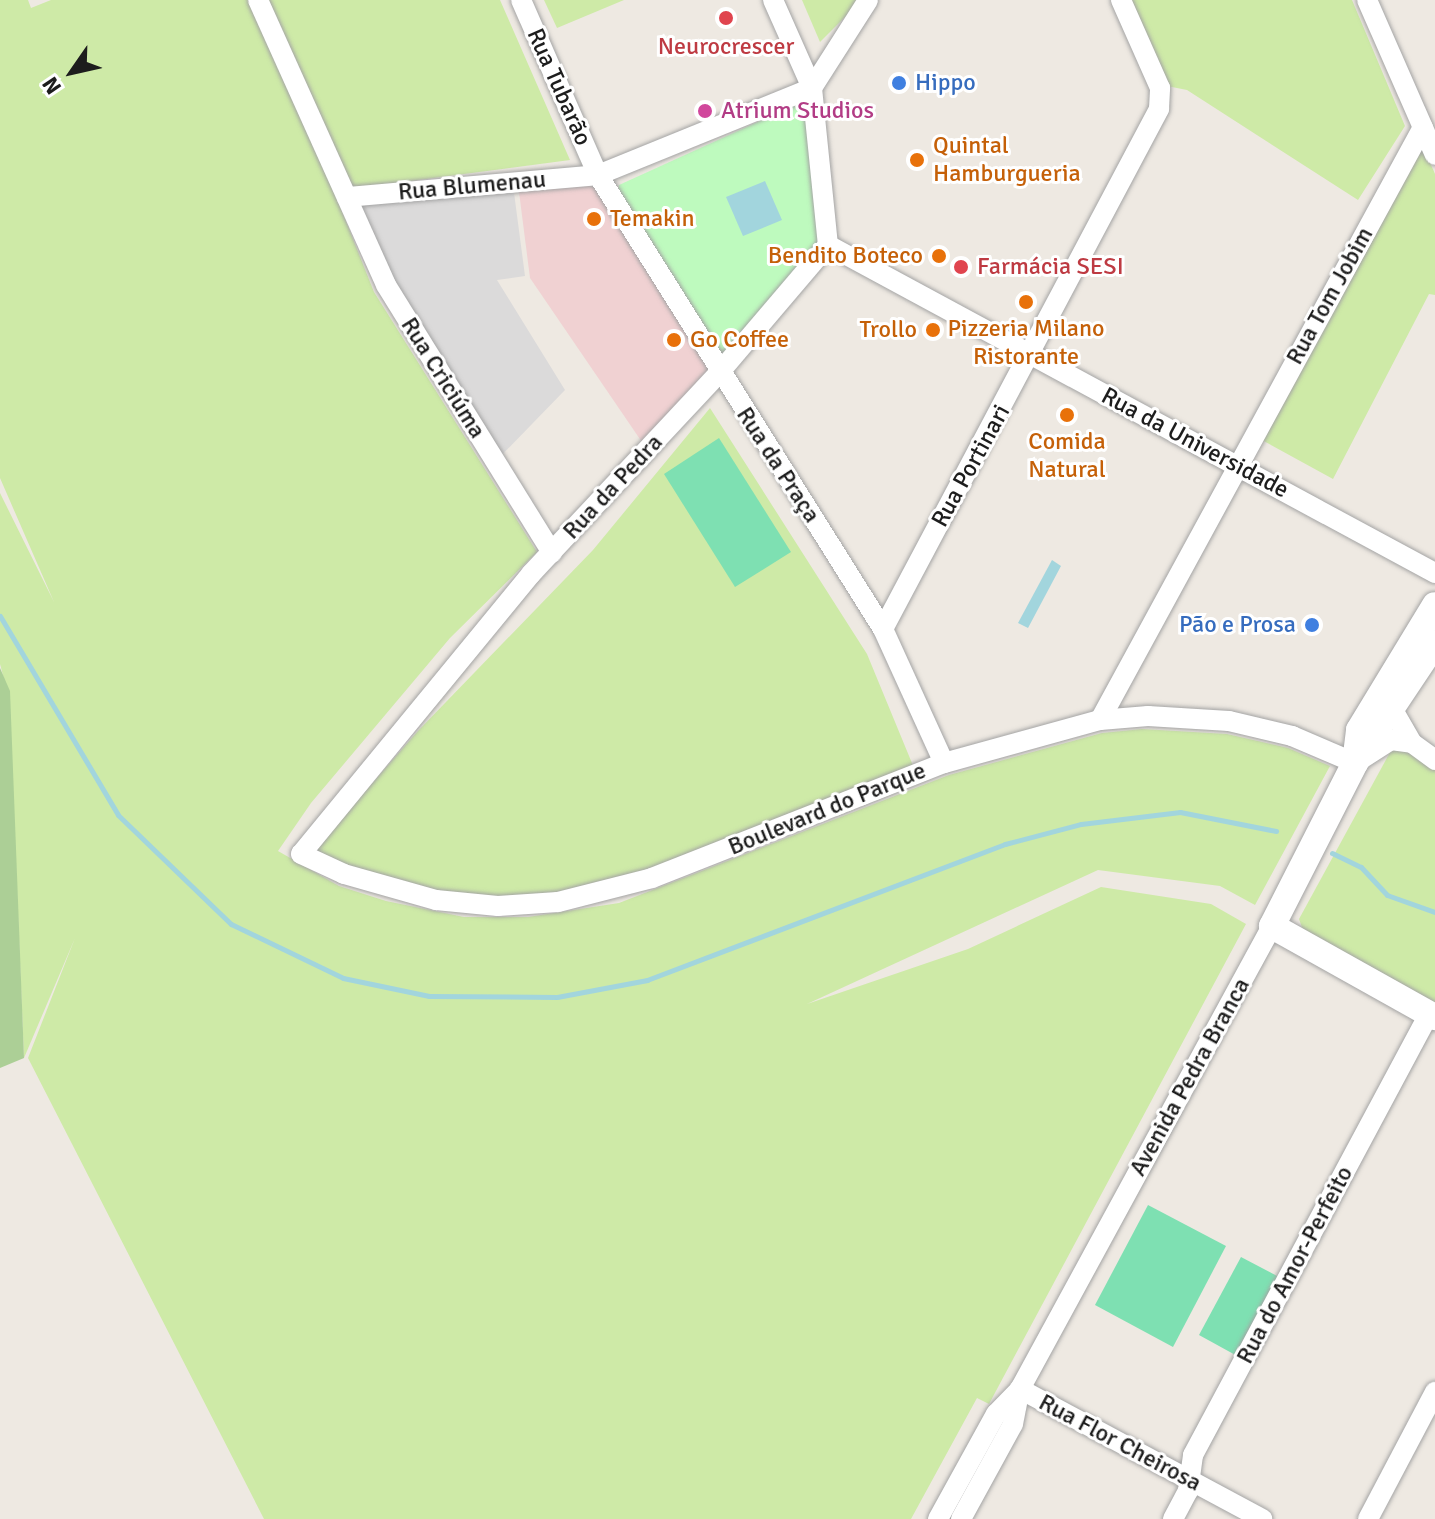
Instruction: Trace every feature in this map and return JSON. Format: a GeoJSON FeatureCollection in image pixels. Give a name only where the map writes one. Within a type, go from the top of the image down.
{"type":"FeatureCollection","features":[{"type":"Feature","properties":{"kind":"street","name":"Rua Criciúma"},"geometry":{"type":"LineString","coordinates":[[258,0],[386,285],[552,553]]}},
{"type":"Feature","properties":{"kind":"street","name":"Rua Tubarão"},"geometry":{"type":"LineString","coordinates":[[521,0],[598,175]]}},
{"type":"Feature","properties":{"kind":"street"},"geometry":{"type":"LineString","coordinates":[[773,0],[812,88],[828,245]]}},
{"type":"Feature","properties":{"kind":"street"},"geometry":{"type":"LineString","coordinates":[[812,88],[868,0]]}},
{"type":"Feature","properties":{"kind":"street","name":"Rua Portinari"},"geometry":{"type":"LineString","coordinates":[[883,629],[1032,355],[1159,109],[1160,88],[1121,0]]}},
{"type":"Feature","properties":{"kind":"street"},"geometry":{"type":"LineString","coordinates":[[1367,0],[1435,155]]}},
{"type":"Feature","properties":{"kind":"street","name":"Rua Blumenau"},"geometry":{"type":"LineString","coordinates":[[347,197],[598,175],[812,88]]}},
{"type":"Feature","properties":{"kind":"street","name":"Rua Tom Jobim"},"geometry":{"type":"LineString","coordinates":[[1100,720],[1423,127]]}},
{"type":"Feature","properties":{"kind":"street","name":"Rua da Praça"},"geometry":{"type":"LineString","coordinates":[[598,175],[719,373],[883,629],[944,763]]}},
{"type":"Feature","properties":{"kind":"street","name":"Rua da Universidade"},"geometry":{"type":"LineString","coordinates":[[828,245],[1435,573]]}},
{"type":"Feature","properties":{"kind":"street","name":"Rua da Pedra"},"geometry":{"type":"LineString","coordinates":[[301,854],[404,724],[552,553],[719,373],[828,245]]}},
{"type":"Feature","properties":{"kind":"street","name":"Avenida Pedra Branca"},"geometry":{"type":"LineString","coordinates":[[1355,763],[1359,730],[1435,605]]}},
{"type":"Feature","properties":{"kind":"street","name":"Avenida Pedra Branca"},"geometry":{"type":"LineString","coordinates":[[938,1519],[996,1414],[1020,1389],[1272,926],[1355,763],[1435,643]]}},
{"type":"Feature","properties":{"kind":"street"},"geometry":{"type":"LineString","coordinates":[[1393,710],[1412,743],[1435,760]]}},
{"type":"Feature","properties":{"kind":"street","name":"Boulevard do Parque"},"geometry":{"type":"LineString","coordinates":[[301,854],[344,874],[436,900],[498,906],[571,900],[652,878],[944,763],[1100,720],[1148,716],[1229,721],[1292,736],[1355,763]]}},
{"type":"Feature","properties":{"kind":"street"},"geometry":{"type":"LineString","coordinates":[[1355,763],[1391,740],[1412,743]]}},
{"type":"Feature","properties":{"kind":"street"},"geometry":{"type":"LineString","coordinates":[[1272,926],[1432,1016]]}},
{"type":"Feature","properties":{"kind":"street","name":"Rua do Amor-Perfeito"},"geometry":{"type":"LineString","coordinates":[[1173,1519],[1191,1481],[1193,1455],[1432,1016]]}},
{"type":"Feature","properties":{"kind":"street","name":"Avenida Pedra Branca"},"geometry":{"type":"LineString","coordinates":[[961,1519],[1013,1424],[1020,1389]]}},
{"type":"Feature","properties":{"kind":"street","name":"Rua Flor Cheirosa"},"geometry":{"type":"LineString","coordinates":[[1020,1389],[1262,1519]]}},
{"type":"Feature","properties":{"kind":"street"},"geometry":{"type":"LineString","coordinates":[[1368,1519],[1435,1392]]}},
{"type":"Feature","properties":{"kind":"shaded area"},"geometry":{"type":"Polygon","coordinates":[[[596,178],[716,372],[646,448],[530,278],[518,184],[596,178]]]}},
{"type":"Feature","properties":{"kind":"shaded area"},"geometry":{"type":"Polygon","coordinates":[[[513,185],[525,276],[497,280],[565,390],[497,460],[397,299],[351,199],[513,185]]]}},
{"type":"Feature","properties":{"kind":"green space"},"geometry":{"type":"Polygon","coordinates":[[[0,0],[28,0],[31,8],[51,0],[500,0],[570,160],[334,191],[374,292],[537,552],[450,638],[311,803],[278,851],[339,886],[386,901],[464,917],[528,917],[619,903],[949,775],[1102,733],[1142,729],[1227,734],[1288,748],[1330,766],[1255,905],[1220,886],[1098,870],[807,1004],[968,949],[1101,887],[1211,904],[1246,924],[989,1404],[977,1398],[911,1519],[264,1519],[28,1058],[75,938],[24,1058],[9,698],[0,664],[0,493],[54,602],[0,478],[0,0]]]}},
{"type":"Feature","properties":{"kind":"green space"},"geometry":{"type":"Polygon","coordinates":[[[544,0],[624,0],[557,28],[544,0]]]}},
{"type":"Feature","properties":{"kind":"green space"},"geometry":{"type":"Polygon","coordinates":[[[802,0],[862,0],[820,42],[802,0]]]}},
{"type":"Feature","properties":{"kind":"green space"},"geometry":{"type":"Polygon","coordinates":[[[1123,0],[1352,0],[1405,126],[1358,200],[1187,90],[1162,85],[1123,0]]]}},
{"type":"Feature","properties":{"kind":"green space"},"geometry":{"type":"Polygon","coordinates":[[[797,104],[806,105],[819,242],[722,362],[617,195],[619,185],[797,104]]]}},
{"type":"Feature","properties":{"kind":"green space"},"geometry":{"type":"Polygon","coordinates":[[[1422,144],[1435,174],[1435,295],[1429,294],[1333,479],[1260,439],[1422,144]]]}},
{"type":"Feature","properties":{"kind":"green space"},"geometry":{"type":"Polygon","coordinates":[[[710,408],[867,654],[914,768],[650,872],[583,892],[498,900],[391,883],[312,852],[417,732],[593,550],[710,408]]]}},
{"type":"Feature","properties":{"kind":"green space"},"geometry":{"type":"Polygon","coordinates":[[[719,438],[791,552],[735,587],[664,474],[719,438]]]}},
{"type":"Feature","properties":{"kind":"green space"},"geometry":{"type":"Polygon","coordinates":[[[0,668],[10,691],[24,1058],[0,1068],[0,668]]]}},
{"type":"Feature","properties":{"kind":"green space"},"geometry":{"type":"Polygon","coordinates":[[[1404,743],[1435,766],[1435,1008],[1305,936],[1299,919],[1394,745],[1404,743]]]}},
{"type":"Feature","properties":{"kind":"green space"},"geometry":{"type":"Polygon","coordinates":[[[1148,1205],[1226,1246],[1173,1347],[1095,1305],[1148,1205]]]}},
{"type":"Feature","properties":{"kind":"green space"},"geometry":{"type":"Polygon","coordinates":[[[1241,1257],[1281,1278],[1239,1357],[1199,1335],[1241,1257]]]}},
{"type":"Feature","properties":{"kind":"water"},"geometry":{"type":"Polygon","coordinates":[[[765,181],[782,220],[743,236],[726,197],[765,181]]]}},
{"type":"Feature","properties":{"kind":"water"},"geometry":{"type":"Polygon","coordinates":[[[1052,560],[1061,566],[1028,628],[1018,623],[1052,560]]]}},
{"type":"Feature","properties":{"kind":"waterway"},"geometry":{"type":"LineString","coordinates":[[0,616],[118,815],[231,924],[343,978],[429,996],[557,997],[647,980],[1005,844],[1081,824],[1180,812],[1276,831]]}},
{"type":"Feature","properties":{"kind":"waterway"},"geometry":{"type":"LineString","coordinates":[[1332,853],[1361,867],[1387,895],[1435,912]]}},
{"type":"Feature","properties":{"kind":"place","name":"Neurocrescer"},"geometry":{"type":"Point","coordinates":[726,18]}},
{"type":"Feature","properties":{"kind":"place","name":"Hippo"},"geometry":{"type":"Point","coordinates":[899,83]}},
{"type":"Feature","properties":{"kind":"place","name":"Atrium Studios"},"geometry":{"type":"Point","coordinates":[705,111]}},
{"type":"Feature","properties":{"kind":"place","name":"Quintal Hamburgueria"},"geometry":{"type":"Point","coordinates":[917,160]}},
{"type":"Feature","properties":{"kind":"place","name":"Temakin"},"geometry":{"type":"Point","coordinates":[594,219]}},
{"type":"Feature","properties":{"kind":"place","name":"Bendito Boteco"},"geometry":{"type":"Point","coordinates":[939,256]}},
{"type":"Feature","properties":{"kind":"place","name":"Farmácia SESI"},"geometry":{"type":"Point","coordinates":[961,267]}},
{"type":"Feature","properties":{"kind":"place","name":"Pizzeria Milano Ristorante"},"geometry":{"type":"Point","coordinates":[1026,302]}},
{"type":"Feature","properties":{"kind":"place","name":"Trollo"},"geometry":{"type":"Point","coordinates":[933,330]}},
{"type":"Feature","properties":{"kind":"place","name":"Go Coffee"},"geometry":{"type":"Point","coordinates":[674,340]}},
{"type":"Feature","properties":{"kind":"place","name":"Comida Natural"},"geometry":{"type":"Point","coordinates":[1067,415]}},
{"type":"Feature","properties":{"kind":"place","name":"Pão e Prosa"},"geometry":{"type":"Point","coordinates":[1312,625]}}]}
